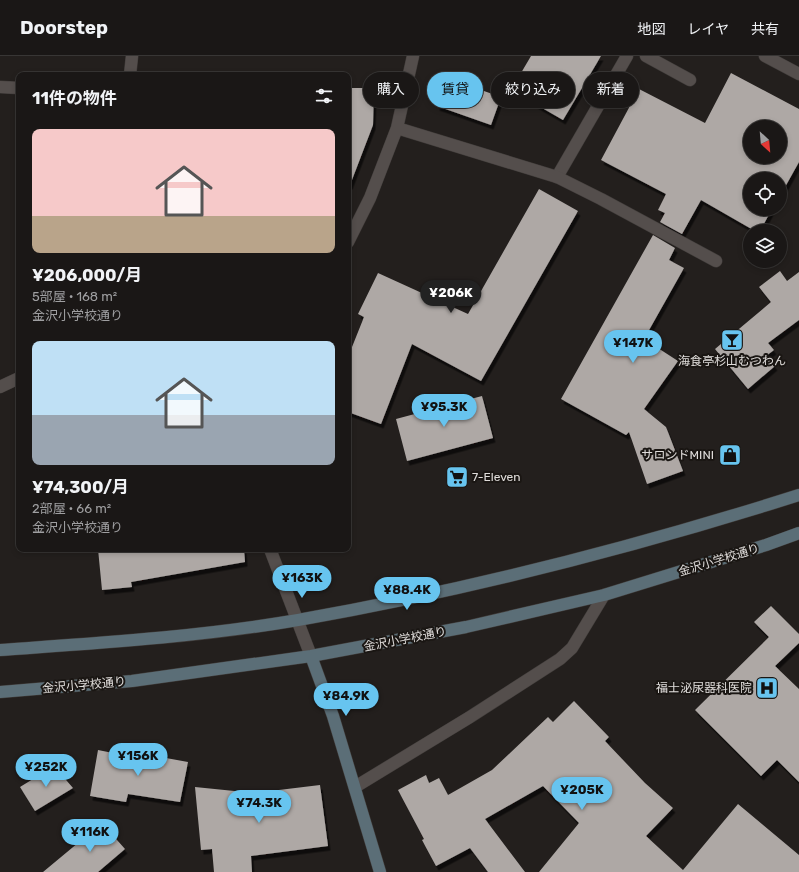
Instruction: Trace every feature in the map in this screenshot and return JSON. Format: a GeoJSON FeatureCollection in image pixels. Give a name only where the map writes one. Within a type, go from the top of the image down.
{"type":"FeatureCollection","features":[{"type":"Feature","properties":{"kind":"street"},"geometry":{"type":"LineString","coordinates":[[130,72],[132,56]]}},
{"type":"Feature","properties":{"kind":"street"},"geometry":{"type":"LineString","coordinates":[[351,236],[370,198],[397,128],[413,56]]}},
{"type":"Feature","properties":{"kind":"street"},"geometry":{"type":"LineString","coordinates":[[557,177],[627,56]]}},
{"type":"Feature","properties":{"kind":"street"},"geometry":{"type":"LineString","coordinates":[[646,56],[690,80]]}},
{"type":"Feature","properties":{"kind":"street"},"geometry":{"type":"LineString","coordinates":[[765,56],[799,74]]}},
{"type":"Feature","properties":{"kind":"street"},"geometry":{"type":"LineString","coordinates":[[0,87],[16,88]]}},
{"type":"Feature","properties":{"kind":"street"},"geometry":{"type":"LineString","coordinates":[[397,128],[557,177],[602,199],[716,262]]}},
{"type":"Feature","properties":{"kind":"street"},"geometry":{"type":"LineString","coordinates":[[0,387],[16,379]]}},
{"type":"Feature","properties":{"kind":"street"},"geometry":{"type":"LineString","coordinates":[[0,650],[107,643],[203,633],[297,620],[429,594],[575,560],[636,544],[799,495]]}},
{"type":"Feature","properties":{"kind":"street","name":"金沢小学校通り"},"geometry":{"type":"LineString","coordinates":[[0,692],[132,681],[311,656],[466,627],[604,595],[766,545],[799,532]]}},
{"type":"Feature","properties":{"kind":"street"},"geometry":{"type":"LineString","coordinates":[[271,552],[333,716],[380,872]]}},
{"type":"Feature","properties":{"kind":"street"},"geometry":{"type":"LineString","coordinates":[[355,787],[470,717],[560,659],[572,648],[604,595]]}},
{"type":"Feature","properties":{"kind":"building"},"geometry":{"type":"Polygon","coordinates":[[[531,56],[601,56],[592,72],[583,72],[583,86],[575,100],[575,72],[522,72],[531,56]]]}},
{"type":"Feature","properties":{"kind":"building"},"geometry":{"type":"Polygon","coordinates":[[[731,73],[799,109],[799,162],[787,183],[787,172],[743,172],[743,216],[768,216],[764,224],[743,224],[701,200],[682,234],[660,222],[665,213],[658,210],[666,194],[601,160],[629,108],[639,108],[639,89],[705,123],[731,73]]]}},
{"type":"Feature","properties":{"kind":"building"},"geometry":{"type":"Polygon","coordinates":[[[351,88],[363,88],[363,108],[373,108],[373,125],[351,182],[351,88]]]}},
{"type":"Feature","properties":{"kind":"building"},"geometry":{"type":"Polygon","coordinates":[[[483,91],[491,93],[491,108],[497,108],[491,125],[443,108],[483,108],[483,91]]]}},
{"type":"Feature","properties":{"kind":"building"},"geometry":{"type":"Polygon","coordinates":[[[542,108],[570,108],[563,120],[542,108]]]}},
{"type":"Feature","properties":{"kind":"building"},"geometry":{"type":"Polygon","coordinates":[[[539,189],[578,211],[481,381],[412,344],[381,424],[351,413],[351,350],[364,317],[358,314],[378,273],[468,314],[539,189]]]}},
{"type":"Feature","properties":{"kind":"building"},"geometry":{"type":"Polygon","coordinates":[[[653,235],[675,248],[669,260],[684,268],[644,339],[678,361],[644,409],[666,427],[683,471],[647,484],[629,432],[626,435],[561,399],[653,235]]]}},
{"type":"Feature","properties":{"kind":"building"},"geometry":{"type":"Polygon","coordinates":[[[780,271],[787,281],[799,272],[799,320],[768,343],[774,350],[766,356],[775,366],[748,389],[715,349],[771,302],[759,287],[780,271]]]}},
{"type":"Feature","properties":{"kind":"building"},"geometry":{"type":"Polygon","coordinates":[[[482,396],[493,438],[407,461],[396,419],[482,396]]]}},
{"type":"Feature","properties":{"kind":"building"},"geometry":{"type":"Polygon","coordinates":[[[98,552],[244,552],[245,562],[131,582],[132,587],[102,590],[98,552]]]}},
{"type":"Feature","properties":{"kind":"building"},"geometry":{"type":"Polygon","coordinates":[[[771,606],[799,634],[799,643],[775,666],[799,689],[799,782],[777,760],[761,776],[695,710],[769,637],[754,622],[771,606]]]}},
{"type":"Feature","properties":{"kind":"building"},"geometry":{"type":"Polygon","coordinates":[[[574,701],[609,737],[605,741],[645,783],[673,808],[646,836],[683,870],[738,804],[799,855],[799,872],[539,872],[579,823],[543,786],[485,819],[525,872],[488,872],[470,848],[436,866],[422,840],[424,839],[398,790],[426,775],[429,783],[439,778],[448,795],[492,770],[548,717],[553,722],[574,701]]]}},
{"type":"Feature","properties":{"kind":"building"},"geometry":{"type":"Polygon","coordinates":[[[98,750],[143,759],[144,754],[188,762],[180,802],[128,794],[126,802],[90,796],[98,750]]]}},
{"type":"Feature","properties":{"kind":"building"},"geometry":{"type":"Polygon","coordinates":[[[54,766],[73,788],[35,811],[20,787],[54,766]]]}},
{"type":"Feature","properties":{"kind":"building"},"geometry":{"type":"Polygon","coordinates":[[[320,785],[328,846],[251,856],[252,872],[214,872],[212,849],[201,850],[195,787],[254,793],[320,785]]]}},
{"type":"Feature","properties":{"kind":"building"},"geometry":{"type":"Polygon","coordinates":[[[102,823],[125,849],[98,872],[43,872],[102,823]]]}},
{"type":"Feature","properties":{"kind":"place","name":"海食亭杉山むつわん"},"geometry":{"type":"Point","coordinates":[732,340]}},
{"type":"Feature","properties":{"kind":"place","name":"サロンドMINI"},"geometry":{"type":"Point","coordinates":[730,455]}},
{"type":"Feature","properties":{"kind":"place","name":"7-Eleven"},"geometry":{"type":"Point","coordinates":[457,477]}},
{"type":"Feature","properties":{"kind":"place","name":"福士泌尿器科医院"},"geometry":{"type":"Point","coordinates":[767,688]}}]}
